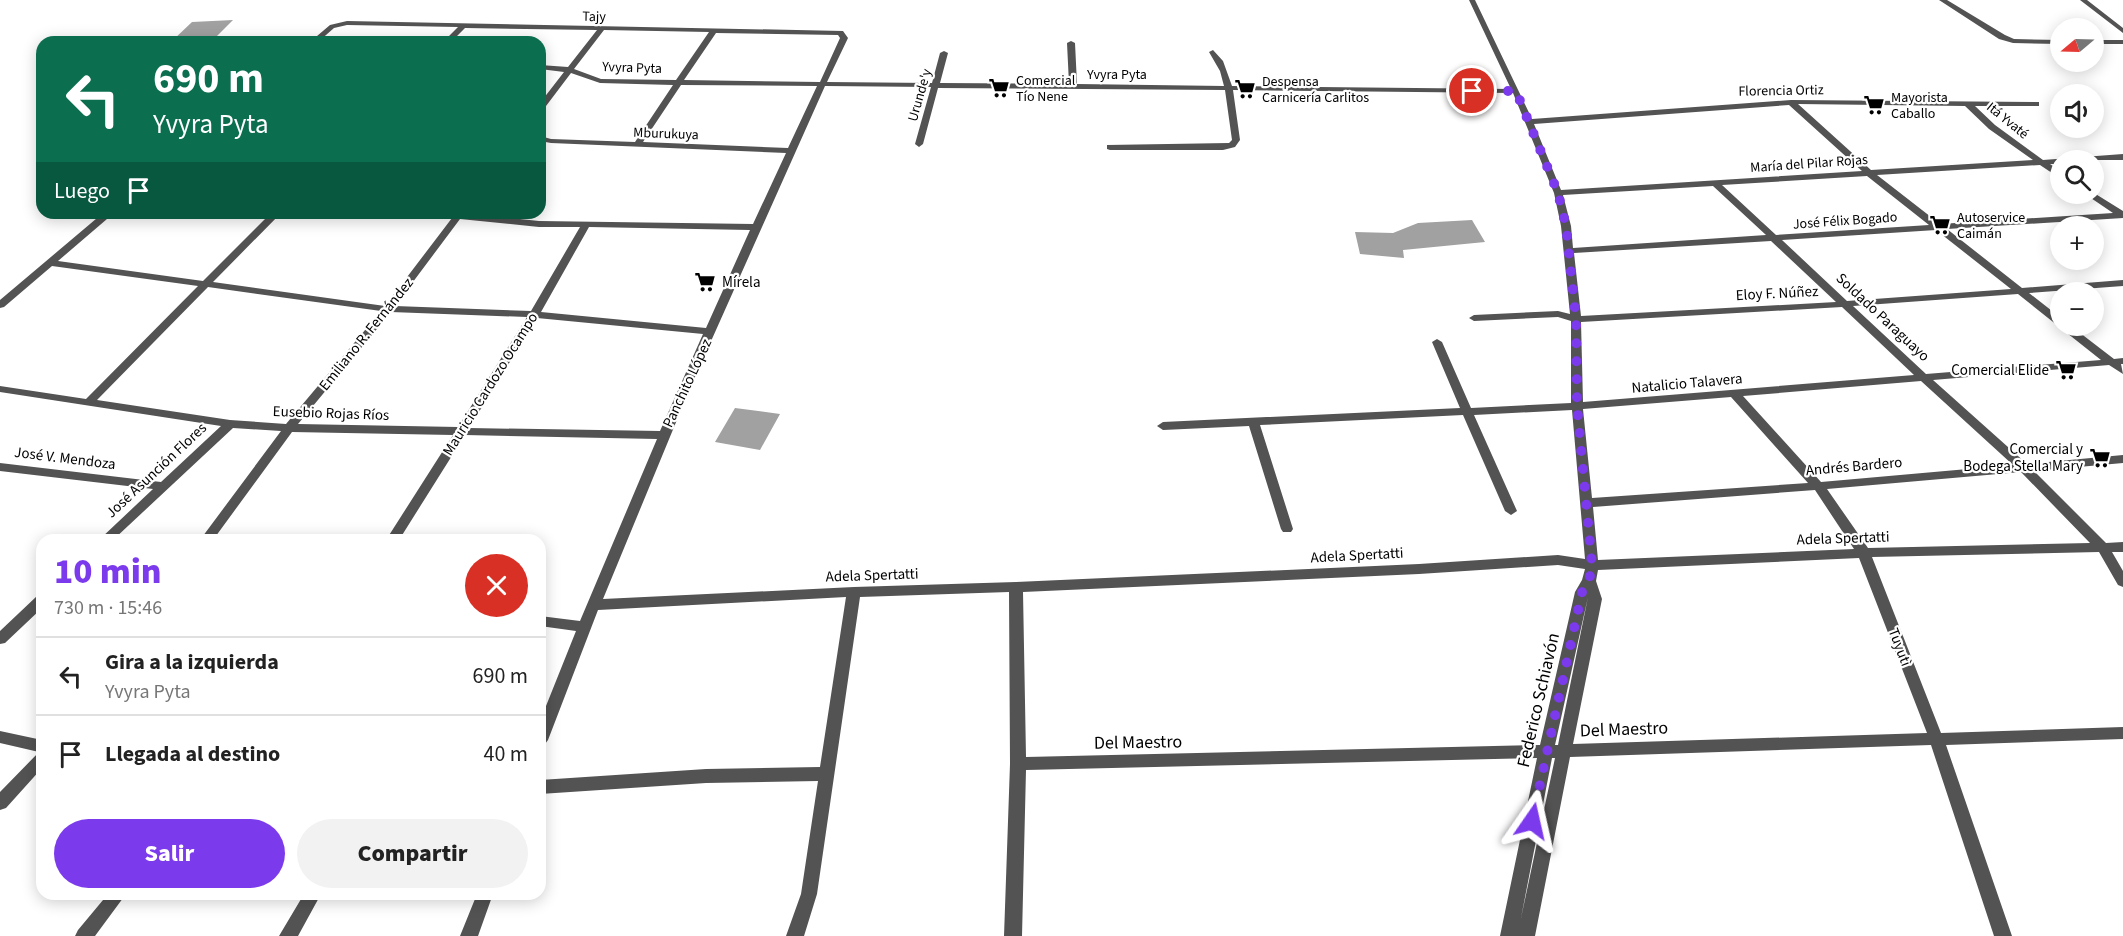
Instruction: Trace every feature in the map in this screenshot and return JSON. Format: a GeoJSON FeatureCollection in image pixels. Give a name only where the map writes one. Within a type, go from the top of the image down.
{"type":"FeatureCollection","features":[{"type":"Feature","properties":{"kind":"street","name":"Federico Schiavón"},"geometry":{"type":"LineString","coordinates":[[1472,0],[1516,91],[1558,193],[1566,226],[1576,319],[1577,406],[1587,502],[1590,573],[1595,599],[1526,936]]}},
{"type":"Feature","properties":{"kind":"street"},"geometry":{"type":"LineString","coordinates":[[1942,0],[2002,37],[2013,41],[2050,42]]}},
{"type":"Feature","properties":{"kind":"street"},"geometry":{"type":"LineString","coordinates":[[2083,0],[2123,31]]}},
{"type":"Feature","properties":{"kind":"street","name":"Tajy"},"geometry":{"type":"LineString","coordinates":[[321,36],[332,26],[347,23],[840,33]]}},
{"type":"Feature","properties":{"kind":"street"},"geometry":{"type":"LineString","coordinates":[[453,36],[464,25]]}},
{"type":"Feature","properties":{"kind":"street"},"geometry":{"type":"LineString","coordinates":[[546,101],[602,28]]}},
{"type":"Feature","properties":{"kind":"street"},"geometry":{"type":"LineString","coordinates":[[637,145],[714,30]]}},
{"type":"Feature","properties":{"kind":"street","name":"Panchito López"},"geometry":{"type":"LineString","coordinates":[[546,725],[663,435],[844,38],[840,33]]}},
{"type":"Feature","properties":{"kind":"street"},"geometry":{"type":"LineString","coordinates":[[2104,42],[2123,42]]}},
{"type":"Feature","properties":{"kind":"street"},"geometry":{"type":"LineString","coordinates":[[1071,43],[1073,87]]}},
{"type":"Feature","properties":{"kind":"street"},"geometry":{"type":"LineString","coordinates":[[1110,147],[1223,147],[1232,145],[1236,140],[1227,89],[1221,61],[1213,52]]}},
{"type":"Feature","properties":{"kind":"street","name":"Urunde'y"},"geometry":{"type":"LineString","coordinates":[[919,144],[944,53]]}},
{"type":"Feature","properties":{"kind":"street","name":"Yvyra Pyta"},"geometry":{"type":"LineString","coordinates":[[546,68],[571,70],[600,81],[936,87],[1516,91]]}},
{"type":"Feature","properties":{"kind":"street"},"geometry":{"type":"LineString","coordinates":[[1791,102],[1869,173],[2050,314]]}},
{"type":"Feature","properties":{"kind":"street","name":"Florencia Ortiz"},"geometry":{"type":"LineString","coordinates":[[1528,122],[1633,115],[1706,106],[1791,102],[2036,104]]}},
{"type":"Feature","properties":{"kind":"street","name":"Itá Yvaté"},"geometry":{"type":"LineString","coordinates":[[1968,104],[1992,127],[2050,169]]}},
{"type":"Feature","properties":{"kind":"street","name":"Mburukuya"},"geometry":{"type":"LineString","coordinates":[[546,140],[791,151]]}},
{"type":"Feature","properties":{"kind":"street","name":"María del Pilar Rojas"},"geometry":{"type":"LineString","coordinates":[[2104,158],[2123,157]]}},
{"type":"Feature","properties":{"kind":"street","name":"María del Pilar Rojas"},"geometry":{"type":"LineString","coordinates":[[1558,193],[2050,161]]}},
{"type":"Feature","properties":{"kind":"street","name":"Soldado Paraguayo"},"geometry":{"type":"LineString","coordinates":[[1715,183],[2023,467],[2102,547],[2123,582]]}},
{"type":"Feature","properties":{"kind":"street"},"geometry":{"type":"LineString","coordinates":[[2104,203],[2123,215]]}},
{"type":"Feature","properties":{"kind":"street","name":"José Félix Bogado"},"geometry":{"type":"LineString","coordinates":[[1568,251],[2123,215]]}},
{"type":"Feature","properties":{"kind":"street"},"geometry":{"type":"LineString","coordinates":[[0,305],[103,219]]}},
{"type":"Feature","properties":{"kind":"street"},"geometry":{"type":"LineString","coordinates":[[89,402],[270,219]]}},
{"type":"Feature","properties":{"kind":"street","name":"Emiliano R. Fernández"},"geometry":{"type":"LineString","coordinates":[[210,534],[289,428],[388,309],[455,219]]}},
{"type":"Feature","properties":{"kind":"street"},"geometry":{"type":"LineString","coordinates":[[499,219],[539,224],[756,227]]}},
{"type":"Feature","properties":{"kind":"street","name":"Mauricio Cardozo Ocampo"},"geometry":{"type":"LineString","coordinates":[[396,534],[534,314],[585,225]]}},
{"type":"Feature","properties":{"kind":"street"},"geometry":{"type":"LineString","coordinates":[[50,263],[388,309],[534,314],[710,332]]}},
{"type":"Feature","properties":{"kind":"street","name":"Eloy F. Núñez"},"geometry":{"type":"LineString","coordinates":[[1474,318],[1558,314],[1576,319],[1846,304],[2123,283]]}},
{"type":"Feature","properties":{"kind":"street"},"geometry":{"type":"LineString","coordinates":[[2080,336],[2117,361],[2123,371]]}},
{"type":"Feature","properties":{"kind":"street"},"geometry":{"type":"LineString","coordinates":[[1437,342],[1511,511]]}},
{"type":"Feature","properties":{"kind":"street","name":"Natalicio Talavera"},"geometry":{"type":"LineString","coordinates":[[1163,426],[1577,406],[2117,361]]}},
{"type":"Feature","properties":{"kind":"street","name":"Eusebio Rojas Ríos"},"geometry":{"type":"LineString","coordinates":[[0,389],[230,424],[289,428],[663,435]]}},
{"type":"Feature","properties":{"kind":"street","name":"Tuyutì"},"geometry":{"type":"LineString","coordinates":[[1735,394],[1818,486],[1864,553],[1936,738],[2003,936]]}},
{"type":"Feature","properties":{"kind":"street"},"geometry":{"type":"LineString","coordinates":[[1252,420],[1287,530]]}},
{"type":"Feature","properties":{"kind":"street","name":"José Asunción Flores"},"geometry":{"type":"LineString","coordinates":[[111,534],[230,424]]}},
{"type":"Feature","properties":{"kind":"street","name":"Andrés Bardero"},"geometry":{"type":"LineString","coordinates":[[1587,502],[1818,486],[2123,459]]}},
{"type":"Feature","properties":{"kind":"street","name":"José V. Mendoza"},"geometry":{"type":"LineString","coordinates":[[0,467],[163,486]]}},
{"type":"Feature","properties":{"kind":"street","name":"Adela Spertatti"},"geometry":{"type":"LineString","coordinates":[[593,605],[1407,570],[1558,560],[1590,573],[1864,553],[2123,547]]}},
{"type":"Feature","properties":{"kind":"street","name":"Federico Schiavón"},"geometry":{"type":"LineString","coordinates":[[1509,936],[1545,752],[1582,592],[1590,573]]}},
{"type":"Feature","properties":{"kind":"street"},"geometry":{"type":"LineString","coordinates":[[1013,936],[1018,764],[1016,587]]}},
{"type":"Feature","properties":{"kind":"street"},"geometry":{"type":"LineString","coordinates":[[795,936],[809,894],[854,592]]}},
{"type":"Feature","properties":{"kind":"street"},"geometry":{"type":"LineString","coordinates":[[0,639],[36,606]]}},
{"type":"Feature","properties":{"kind":"street"},"geometry":{"type":"LineString","coordinates":[[546,622],[584,627]]}},
{"type":"Feature","properties":{"kind":"street","name":"Del Maestro"},"geometry":{"type":"LineString","coordinates":[[1018,764],[1545,752],[2123,733]]}},
{"type":"Feature","properties":{"kind":"street"},"geometry":{"type":"LineString","coordinates":[[0,737],[36,745]]}},
{"type":"Feature","properties":{"kind":"street"},"geometry":{"type":"LineString","coordinates":[[0,802],[36,763]]}},
{"type":"Feature","properties":{"kind":"street"},"geometry":{"type":"LineString","coordinates":[[546,787],[706,776],[827,774]]}},
{"type":"Feature","properties":{"kind":"street"},"geometry":{"type":"LineString","coordinates":[[84,936],[112,900]]}},
{"type":"Feature","properties":{"kind":"street"},"geometry":{"type":"LineString","coordinates":[[288,936],[309,900]]}},
{"type":"Feature","properties":{"kind":"street"},"geometry":{"type":"LineString","coordinates":[[470,936],[483,900]]}},
{"type":"Feature","properties":{"kind":"shaded area"},"geometry":{"type":"Polygon","coordinates":[[[233,20],[217,36],[177,36],[192,22],[233,20]]]}},
{"type":"Feature","properties":{"kind":"shaded area"},"geometry":{"type":"Polygon","coordinates":[[[1472,220],[1485,242],[1403,250],[1404,258],[1360,254],[1355,232],[1393,233],[1418,223],[1472,220]]]}},
{"type":"Feature","properties":{"kind":"shaded area"},"geometry":{"type":"Polygon","coordinates":[[[735,408],[780,414],[760,450],[715,442],[735,408]]]}},
{"type":"Feature","properties":{"kind":"place","name":"Comercial Tío Nene"},"geometry":{"type":"Point","coordinates":[999,88]}},
{"type":"Feature","properties":{"kind":"place","name":"Despensa Carnicería Carlitos"},"geometry":{"type":"Point","coordinates":[1245,89]}},
{"type":"Feature","properties":{"kind":"place","name":"Mayorista Caballo"},"geometry":{"type":"Point","coordinates":[1874,105]}},
{"type":"Feature","properties":{"kind":"place","name":"Autoservice Caimán"},"geometry":{"type":"Point","coordinates":[1940,225]}},
{"type":"Feature","properties":{"kind":"place","name":"Mírela"},"geometry":{"type":"Point","coordinates":[705,282]}},
{"type":"Feature","properties":{"kind":"place","name":"Comercial Elide"},"geometry":{"type":"Point","coordinates":[2066,370]}},
{"type":"Feature","properties":{"kind":"place","name":"Comercial y Bodega Stella Mary"},"geometry":{"type":"Point","coordinates":[2100,458]}},
{"type":"Feature","properties":{"kind":"route"},"geometry":{"type":"LineString","coordinates":[[1472,91],[1516,91],[1558,193],[1566,226],[1576,319],[1577,406],[1592,565],[1589,581],[1582,592],[1545,752],[1532,821]]}}]}
